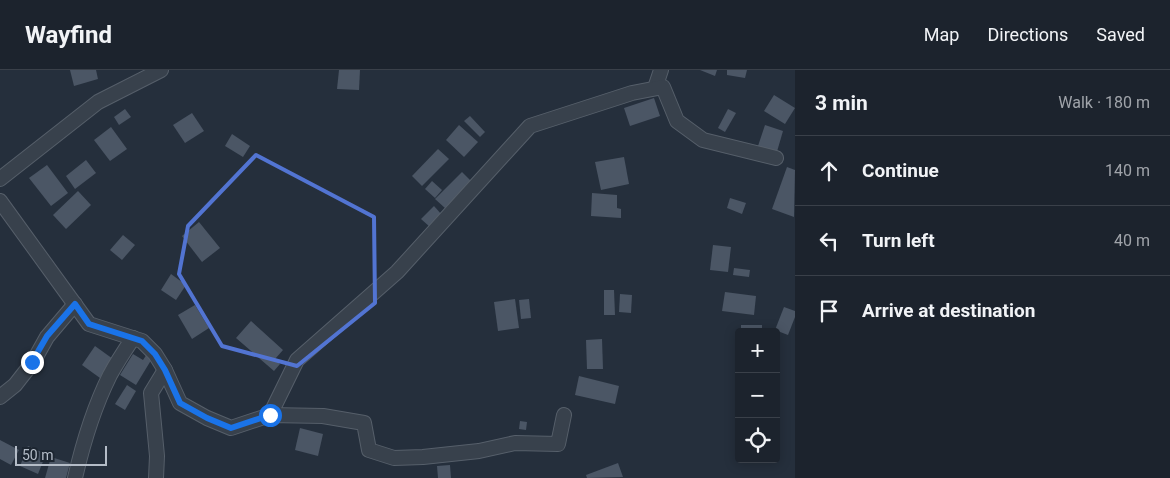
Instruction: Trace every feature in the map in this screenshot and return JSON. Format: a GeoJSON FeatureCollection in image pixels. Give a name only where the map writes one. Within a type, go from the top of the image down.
{"type":"FeatureCollection","features":[{"type":"Feature","properties":{"kind":"street"},"geometry":{"type":"LineString","coordinates":[[0,179],[98,102],[161,70]]}},
{"type":"Feature","properties":{"kind":"street"},"geometry":{"type":"LineString","coordinates":[[655,88],[661,70]]}},
{"type":"Feature","properties":{"kind":"street"},"geometry":{"type":"LineString","coordinates":[[270,415],[297,360],[397,272],[530,126],[632,92],[663,87],[677,121],[703,140],[776,158]]}},
{"type":"Feature","properties":{"kind":"street"},"geometry":{"type":"LineString","coordinates":[[0,201],[89,324],[142,341],[155,354],[165,370],[180,403],[207,418],[231,428],[270,415],[323,416],[364,423],[369,450],[394,458],[423,457],[479,450],[515,443],[558,444],[564,415]]}},
{"type":"Feature","properties":{"kind":"street"},"geometry":{"type":"LineString","coordinates":[[0,397],[15,385],[32,362],[47,336],[75,304]]}},
{"type":"Feature","properties":{"kind":"street"},"geometry":{"type":"LineString","coordinates":[[75,478],[92,416],[110,374],[132,338]]}},
{"type":"Feature","properties":{"kind":"street"},"geometry":{"type":"LineString","coordinates":[[156,478],[157,456],[151,394],[165,370]]}},
{"type":"Feature","properties":{"kind":"highlighted area"},"geometry":{"type":"Polygon","coordinates":[[[256,155],[374,217],[375,303],[297,366],[222,346],[179,274],[188,226],[256,155]]]}},
{"type":"Feature","properties":{"kind":"building"},"geometry":{"type":"Polygon","coordinates":[[[70,70],[96,70],[98,79],[74,86],[70,70]]]}},
{"type":"Feature","properties":{"kind":"building"},"geometry":{"type":"Polygon","coordinates":[[[339,70],[360,70],[359,90],[337,89],[339,70]]]}},
{"type":"Feature","properties":{"kind":"building"},"geometry":{"type":"Polygon","coordinates":[[[700,70],[717,70],[715,76],[700,70]]]}},
{"type":"Feature","properties":{"kind":"building"},"geometry":{"type":"Polygon","coordinates":[[[727,70],[747,70],[745,78],[727,75],[727,70]]]}},
{"type":"Feature","properties":{"kind":"building"},"geometry":{"type":"Polygon","coordinates":[[[774,95],[795,108],[785,124],[764,111],[774,95]]]}},
{"type":"Feature","properties":{"kind":"building"},"geometry":{"type":"Polygon","coordinates":[[[654,98],[660,116],[630,126],[624,108],[654,98]]]}},
{"type":"Feature","properties":{"kind":"building"},"geometry":{"type":"Polygon","coordinates":[[[125,109],[131,117],[119,125],[114,117],[125,109]]]}},
{"type":"Feature","properties":{"kind":"building"},"geometry":{"type":"Polygon","coordinates":[[[728,109],[736,113],[725,132],[718,128],[728,109]]]}},
{"type":"Feature","properties":{"kind":"building"},"geometry":{"type":"Polygon","coordinates":[[[192,113],[204,131],[185,143],[173,125],[192,113]]]}},
{"type":"Feature","properties":{"kind":"building"},"geometry":{"type":"Polygon","coordinates":[[[470,116],[485,132],[480,137],[464,121],[470,116]]]}},
{"type":"Feature","properties":{"kind":"building"},"geometry":{"type":"Polygon","coordinates":[[[459,125],[478,142],[464,157],[446,140],[459,125]]]}},
{"type":"Feature","properties":{"kind":"building"},"geometry":{"type":"Polygon","coordinates":[[[765,125],[783,131],[776,155],[757,149],[765,125]]]}},
{"type":"Feature","properties":{"kind":"building"},"geometry":{"type":"Polygon","coordinates":[[[111,127],[127,149],[110,161],[94,140],[111,127]]]}},
{"type":"Feature","properties":{"kind":"building"},"geometry":{"type":"Polygon","coordinates":[[[232,134],[250,146],[243,157],[225,146],[232,134]]]}},
{"type":"Feature","properties":{"kind":"building"},"geometry":{"type":"Polygon","coordinates":[[[438,149],[449,159],[422,186],[412,176],[438,149]]]}},
{"type":"Feature","properties":{"kind":"building"},"geometry":{"type":"Polygon","coordinates":[[[624,157],[629,184],[601,190],[595,162],[624,157]]]}},
{"type":"Feature","properties":{"kind":"building"},"geometry":{"type":"Polygon","coordinates":[[[86,160],[96,173],[75,189],[66,176],[86,160]]]}},
{"type":"Feature","properties":{"kind":"building"},"geometry":{"type":"Polygon","coordinates":[[[47,165],[68,193],[51,206],[29,178],[47,165]]]}},
{"type":"Feature","properties":{"kind":"building"},"geometry":{"type":"Polygon","coordinates":[[[787,167],[795,170],[794,217],[772,209],[787,167]]]}},
{"type":"Feature","properties":{"kind":"building"},"geometry":{"type":"Polygon","coordinates":[[[462,172],[471,181],[445,208],[435,199],[462,172]]]}},
{"type":"Feature","properties":{"kind":"building"},"geometry":{"type":"Polygon","coordinates":[[[432,181],[442,190],[435,198],[425,189],[432,181]]]}},
{"type":"Feature","properties":{"kind":"building"},"geometry":{"type":"Polygon","coordinates":[[[78,191],[91,205],[66,229],[53,215],[78,191]]]}},
{"type":"Feature","properties":{"kind":"building"},"geometry":{"type":"Polygon","coordinates":[[[592,193],[617,195],[617,208],[621,209],[621,218],[591,216],[592,193]]]}},
{"type":"Feature","properties":{"kind":"building"},"geometry":{"type":"Polygon","coordinates":[[[730,198],[746,203],[742,214],[727,208],[730,198]]]}},
{"type":"Feature","properties":{"kind":"building"},"geometry":{"type":"Polygon","coordinates":[[[434,206],[442,215],[430,227],[421,219],[434,206]]]}},
{"type":"Feature","properties":{"kind":"building"},"geometry":{"type":"Polygon","coordinates":[[[199,222],[220,248],[202,262],[182,236],[199,222]]]}},
{"type":"Feature","properties":{"kind":"building"},"geometry":{"type":"Polygon","coordinates":[[[123,235],[135,245],[122,260],[110,250],[123,235]]]}},
{"type":"Feature","properties":{"kind":"building"},"geometry":{"type":"Polygon","coordinates":[[[713,245],[731,247],[728,272],[710,270],[713,245]]]}},
{"type":"Feature","properties":{"kind":"building"},"geometry":{"type":"Polygon","coordinates":[[[734,268],[750,270],[749,277],[733,275],[734,268]]]}},
{"type":"Feature","properties":{"kind":"building"},"geometry":{"type":"Polygon","coordinates":[[[171,274],[186,285],[176,300],[161,290],[171,274]]]}},
{"type":"Feature","properties":{"kind":"building"},"geometry":{"type":"Polygon","coordinates":[[[604,290],[614,290],[615,315],[604,315],[604,290]]]}},
{"type":"Feature","properties":{"kind":"building"},"geometry":{"type":"Polygon","coordinates":[[[725,292],[756,296],[754,315],[722,311],[725,292]]]}},
{"type":"Feature","properties":{"kind":"building"},"geometry":{"type":"Polygon","coordinates":[[[620,294],[632,295],[631,313],[619,312],[620,294]]]}},
{"type":"Feature","properties":{"kind":"building"},"geometry":{"type":"Polygon","coordinates":[[[515,299],[519,328],[498,331],[494,302],[515,299]]]}},
{"type":"Feature","properties":{"kind":"building"},"geometry":{"type":"Polygon","coordinates":[[[529,299],[531,318],[521,319],[519,300],[529,299]]]}},
{"type":"Feature","properties":{"kind":"building"},"geometry":{"type":"Polygon","coordinates":[[[195,305],[209,328],[192,339],[178,315],[195,305]]]}},
{"type":"Feature","properties":{"kind":"building"},"geometry":{"type":"Polygon","coordinates":[[[784,307],[795,311],[795,317],[788,335],[780,332],[780,328],[776,328],[784,307]]]}},
{"type":"Feature","properties":{"kind":"building"},"geometry":{"type":"Polygon","coordinates":[[[251,321],[283,350],[275,359],[280,364],[274,371],[236,338],[251,321]]]}},
{"type":"Feature","properties":{"kind":"building"},"geometry":{"type":"Polygon","coordinates":[[[741,325],[762,325],[762,328],[741,328],[741,325]]]}},
{"type":"Feature","properties":{"kind":"building"},"geometry":{"type":"Polygon","coordinates":[[[602,339],[603,369],[587,369],[586,340],[602,339]]]}},
{"type":"Feature","properties":{"kind":"building"},"geometry":{"type":"Polygon","coordinates":[[[95,346],[113,359],[100,378],[82,365],[95,346]]]}},
{"type":"Feature","properties":{"kind":"building"},"geometry":{"type":"Polygon","coordinates":[[[133,354],[143,360],[147,354],[153,357],[136,385],[120,375],[133,354]]]}},
{"type":"Feature","properties":{"kind":"building"},"geometry":{"type":"Polygon","coordinates":[[[579,376],[619,386],[615,404],[575,395],[579,376]]]}},
{"type":"Feature","properties":{"kind":"building"},"geometry":{"type":"Polygon","coordinates":[[[127,385],[136,391],[125,410],[115,404],[127,385]]]}},
{"type":"Feature","properties":{"kind":"building"},"geometry":{"type":"Polygon","coordinates":[[[520,421],[527,422],[526,430],[519,429],[520,421]]]}},
{"type":"Feature","properties":{"kind":"building"},"geometry":{"type":"Polygon","coordinates":[[[300,428],[323,434],[318,456],[295,450],[300,428]]]}},
{"type":"Feature","properties":{"kind":"building"},"geometry":{"type":"Polygon","coordinates":[[[0,440],[19,450],[11,465],[0,459],[0,440]]]}},
{"type":"Feature","properties":{"kind":"building"},"geometry":{"type":"Polygon","coordinates":[[[28,446],[46,454],[38,474],[20,466],[28,446]]]}},
{"type":"Feature","properties":{"kind":"building"},"geometry":{"type":"Polygon","coordinates":[[[51,457],[70,463],[66,478],[45,478],[51,457]]]}},
{"type":"Feature","properties":{"kind":"building"},"geometry":{"type":"Polygon","coordinates":[[[618,463],[623,477],[587,478],[586,475],[618,463]]]}},
{"type":"Feature","properties":{"kind":"building"},"geometry":{"type":"Polygon","coordinates":[[[450,465],[451,478],[438,478],[437,466],[450,465]]]}},
{"type":"Feature","properties":{"kind":"route"},"geometry":{"type":"LineString","coordinates":[[32,362],[47,336],[75,304],[89,324],[142,341],[155,354],[165,370],[180,403],[207,418],[231,428],[270,415]]}}]}
